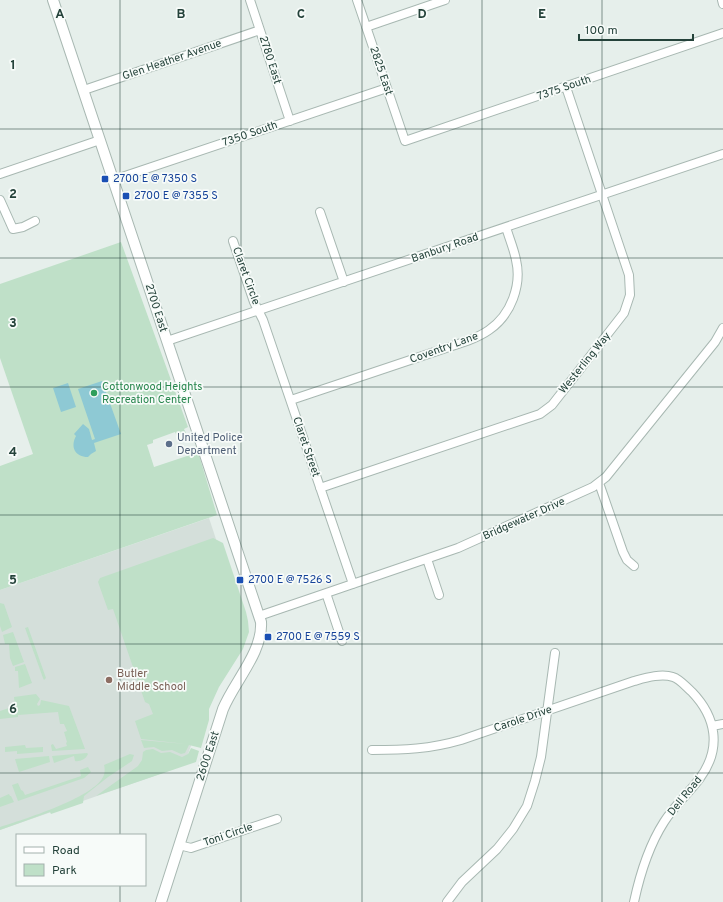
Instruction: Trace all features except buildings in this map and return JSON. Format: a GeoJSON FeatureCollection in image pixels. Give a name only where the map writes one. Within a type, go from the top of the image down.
{"type":"FeatureCollection","features":[{"type":"Feature","properties":{"kind":"street","name":"2780 East"},"geometry":{"type":"LineString","coordinates":[[250,0],[290,120]]}},
{"type":"Feature","properties":{"kind":"street","name":"2825 East"},"geometry":{"type":"LineString","coordinates":[[357,0],[405,141]]}},
{"type":"Feature","properties":{"kind":"street"},"geometry":{"type":"LineString","coordinates":[[366,27],[444,0]]}},
{"type":"Feature","properties":{"kind":"street"},"geometry":{"type":"LineString","coordinates":[[722,0],[723,4]]}},
{"type":"Feature","properties":{"kind":"street","name":"2700 East"},"geometry":{"type":"LineString","coordinates":[[56,1],[113,180],[259,616]]}},
{"type":"Feature","properties":{"kind":"street","name":"Glen Heather Avenue"},"geometry":{"type":"LineString","coordinates":[[84,90],[260,30]]}},
{"type":"Feature","properties":{"kind":"street","name":"7375 South"},"geometry":{"type":"LineString","coordinates":[[405,141],[723,33]]}},
{"type":"Feature","properties":{"kind":"street","name":"Westerling Way"},"geometry":{"type":"LineString","coordinates":[[320,488],[534,417],[547,410],[619,322],[628,304],[630,285],[629,275],[566,87]]}},
{"type":"Feature","properties":{"kind":"street","name":"7350 South"},"geometry":{"type":"LineString","coordinates":[[113,180],[387,88]]}},
{"type":"Feature","properties":{"kind":"street"},"geometry":{"type":"LineString","coordinates":[[0,174],[100,140]]}},
{"type":"Feature","properties":{"kind":"street","name":"Banbury Road"},"geometry":{"type":"LineString","coordinates":[[167,341],[723,154]]}},
{"type":"Feature","properties":{"kind":"street"},"geometry":{"type":"LineString","coordinates":[[0,200],[13,229],[23,227],[35,221]]}},
{"type":"Feature","properties":{"kind":"street"},"geometry":{"type":"LineString","coordinates":[[320,212],[344,282]]}},
{"type":"Feature","properties":{"kind":"street","name":"Coventry Lane"},"geometry":{"type":"LineString","coordinates":[[291,400],[467,341],[490,330],[507,312],[513,301],[517,280],[516,260],[506,227]]}},
{"type":"Feature","properties":{"kind":"street","name":"Claret Circle"},"geometry":{"type":"LineString","coordinates":[[233,241],[258,310]]}},
{"type":"Feature","properties":{"kind":"street","name":"Claret Street"},"geometry":{"type":"LineString","coordinates":[[258,310],[263,320],[291,400],[353,584]]}},
{"type":"Feature","properties":{"kind":"street","name":"Bridgewater Drive"},"geometry":{"type":"LineString","coordinates":[[259,616],[427,559],[481,539],[585,491],[599,483],[611,471],[715,342],[723,328]]}},
{"type":"Feature","properties":{"kind":"street"},"geometry":{"type":"LineString","coordinates":[[599,483],[623,552],[627,560],[634,566]]}},
{"type":"Feature","properties":{"kind":"street"},"geometry":{"type":"LineString","coordinates":[[427,559],[439,595]]}},
{"type":"Feature","properties":{"kind":"street"},"geometry":{"type":"LineString","coordinates":[[326,593],[342,641]]}},
{"type":"Feature","properties":{"kind":"street","name":"2600 East"},"geometry":{"type":"LineString","coordinates":[[160,902],[223,709],[231,690],[257,646],[261,626],[259,616]]}},
{"type":"Feature","properties":{"kind":"street"},"geometry":{"type":"LineString","coordinates":[[447,902],[462,882],[497,849],[514,829],[527,806],[541,757],[555,653]]}},
{"type":"Feature","properties":{"kind":"street","name":"Carole Drive"},"geometry":{"type":"LineString","coordinates":[[372,750],[416,749],[439,746],[640,680],[660,676],[673,677]]}},
{"type":"Feature","properties":{"kind":"street","name":"Dell Road"},"geometry":{"type":"LineString","coordinates":[[634,902],[642,868],[664,822],[701,777],[710,760],[713,737],[712,726],[707,713],[700,702],[683,684],[673,677]]}},
{"type":"Feature","properties":{"kind":"street"},"geometry":{"type":"LineString","coordinates":[[712,726],[723,724]]}},
{"type":"Feature","properties":{"kind":"street","name":"Toni Circle"},"geometry":{"type":"LineString","coordinates":[[179,845],[191,848],[277,819]]}},
{"type":"Feature","properties":{"kind":"shaded area","name":"Butler Middle School"},"geometry":{"type":"Polygon","coordinates":[[[209,518],[247,633],[204,710],[188,754],[180,766],[0,830],[0,590],[209,518]]]}},
{"type":"Feature","properties":{"kind":"green space","name":"Cottonwood Heights Recreation Center"},"geometry":{"type":"Polygon","coordinates":[[[121,242],[188,427],[184,429],[186,433],[177,436],[175,432],[153,440],[153,443],[147,445],[154,467],[190,455],[192,451],[193,454],[198,452],[217,515],[0,590],[0,466],[33,454],[0,358],[0,284],[121,242]]]}},
{"type":"Feature","properties":{"kind":"green space"},"geometry":{"type":"Polygon","coordinates":[[[213,538],[223,543],[246,612],[249,632],[243,649],[219,687],[209,709],[209,720],[201,748],[189,745],[185,753],[181,754],[172,750],[162,751],[154,747],[144,748],[141,740],[186,744],[141,739],[135,721],[153,714],[149,704],[145,702],[113,609],[108,610],[98,582],[100,578],[213,538]]]}},
{"type":"Feature","properties":{"kind":"green space"},"geometry":{"type":"Polygon","coordinates":[[[0,603],[4,604],[12,627],[2,632],[0,626],[0,603]]]}},
{"type":"Feature","properties":{"kind":"green space"},"geometry":{"type":"Polygon","coordinates":[[[28,627],[46,678],[44,680],[25,628],[28,627]]]}},
{"type":"Feature","properties":{"kind":"green space"},"geometry":{"type":"Polygon","coordinates":[[[13,632],[24,662],[13,666],[10,658],[9,644],[5,644],[3,635],[13,632]]]}},
{"type":"Feature","properties":{"kind":"green space"},"geometry":{"type":"Polygon","coordinates":[[[25,664],[32,683],[19,688],[18,671],[15,671],[15,667],[25,664]]]}},
{"type":"Feature","properties":{"kind":"green space"},"geometry":{"type":"Polygon","coordinates":[[[36,694],[40,699],[37,704],[38,706],[40,705],[41,700],[69,706],[85,749],[52,751],[51,745],[53,744],[56,749],[67,746],[64,732],[67,731],[64,724],[60,724],[58,712],[18,715],[18,717],[0,719],[0,711],[15,706],[14,697],[36,694]]]}},
{"type":"Feature","properties":{"kind":"green space"},"geometry":{"type":"Polygon","coordinates":[[[25,745],[26,748],[43,747],[43,752],[17,754],[17,751],[5,752],[5,747],[25,745]]]}},
{"type":"Feature","properties":{"kind":"green space"},"geometry":{"type":"Polygon","coordinates":[[[191,748],[199,751],[196,762],[96,796],[138,766],[142,760],[143,752],[146,750],[153,749],[161,753],[170,752],[182,757],[188,754],[191,748]]]}},
{"type":"Feature","properties":{"kind":"green space"},"geometry":{"type":"Polygon","coordinates":[[[88,754],[83,760],[79,761],[75,761],[74,756],[54,763],[52,756],[88,754]]]}},
{"type":"Feature","properties":{"kind":"green space"},"geometry":{"type":"Polygon","coordinates":[[[130,754],[134,755],[132,761],[108,777],[84,796],[83,803],[51,814],[50,812],[0,830],[0,827],[56,807],[86,793],[97,785],[103,777],[105,771],[104,765],[130,754]]]}},
{"type":"Feature","properties":{"kind":"green space"},"geometry":{"type":"Polygon","coordinates":[[[49,756],[50,762],[19,772],[15,759],[49,756]]]}},
{"type":"Feature","properties":{"kind":"green space"},"geometry":{"type":"Polygon","coordinates":[[[88,767],[91,772],[84,778],[18,801],[12,785],[18,783],[25,795],[81,776],[80,770],[88,767]]]}},
{"type":"Feature","properties":{"kind":"green space"},"geometry":{"type":"Polygon","coordinates":[[[9,794],[14,802],[0,807],[0,798],[9,794]]]}},
{"type":"Feature","properties":{"kind":"water"},"geometry":{"type":"Polygon","coordinates":[[[102,381],[121,434],[94,443],[96,451],[88,457],[84,457],[75,451],[74,440],[76,436],[74,434],[83,424],[89,429],[92,440],[95,439],[78,389],[102,381]]]}},
{"type":"Feature","properties":{"kind":"water"},"geometry":{"type":"Polygon","coordinates":[[[68,383],[76,407],[61,412],[53,388],[68,383]]]}},
{"type":"Feature","properties":{"kind":"place","name":"2700 E @ 7350 S"},"geometry":{"type":"Point","coordinates":[105,179]}},
{"type":"Feature","properties":{"kind":"place","name":"2700 E @ 7355 S"},"geometry":{"type":"Point","coordinates":[126,196]}},
{"type":"Feature","properties":{"kind":"place","name":"Cottonwood Heights Recreation Center"},"geometry":{"type":"Point","coordinates":[94,393]}},
{"type":"Feature","properties":{"kind":"place","name":"United Police Department"},"geometry":{"type":"Point","coordinates":[169,444]}},
{"type":"Feature","properties":{"kind":"place","name":"2700 E @ 7526 S"},"geometry":{"type":"Point","coordinates":[240,580]}},
{"type":"Feature","properties":{"kind":"place","name":"2700 E @ 7559 S"},"geometry":{"type":"Point","coordinates":[268,637]}},
{"type":"Feature","properties":{"kind":"place","name":"Butler Middle School"},"geometry":{"type":"Point","coordinates":[109,680]}}]}
